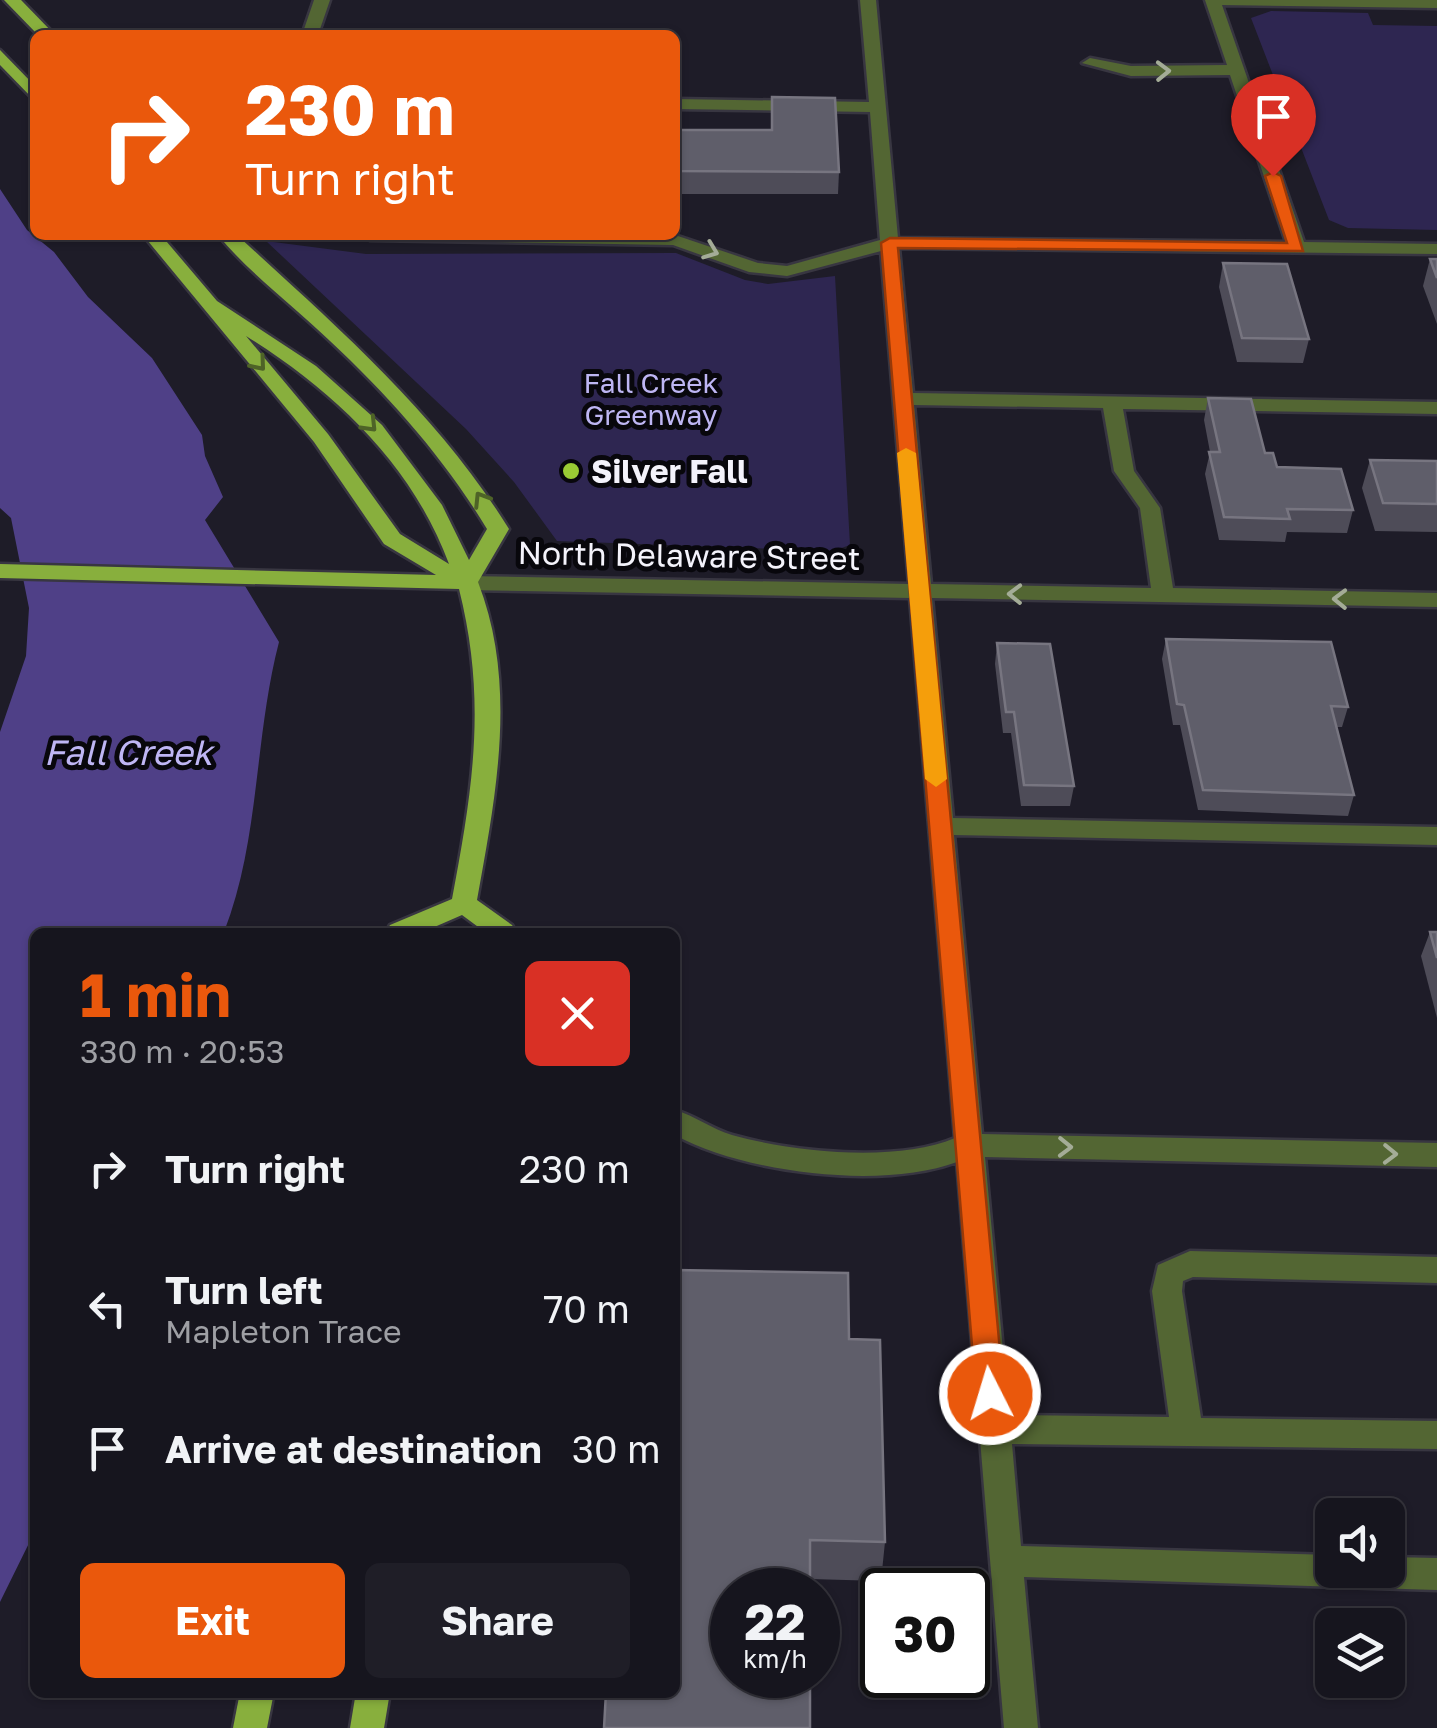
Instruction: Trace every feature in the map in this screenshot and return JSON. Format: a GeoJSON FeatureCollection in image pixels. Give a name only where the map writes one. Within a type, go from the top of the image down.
{"type":"FeatureCollection","features":[{"type":"Feature","properties":{"kind":"main road"},"geometry":{"type":"LineString","coordinates":[[12,0],[42,30]]}},
{"type":"Feature","properties":{"kind":"main road"},"geometry":{"type":"LineString","coordinates":[[0,55],[30,90]]}},
{"type":"Feature","properties":{"kind":"main road"},"geometry":{"type":"LineString","coordinates":[[156,240],[340,463],[392,539],[466,582]]}},
{"type":"Feature","properties":{"kind":"main road"},"geometry":{"type":"LineString","coordinates":[[232,240],[420,420],[457,463],[498,529],[466,582]]}},
{"type":"Feature","properties":{"kind":"main road"},"geometry":{"type":"LineString","coordinates":[[209,304],[316,375],[394,449],[442,516],[484,647],[490,730],[464,904]]}},
{"type":"Feature","properties":{"kind":"main road","name":"North Delaware Street"},"geometry":{"type":"LineString","coordinates":[[0,571],[466,582]]}},
{"type":"Feature","properties":{"kind":"main road"},"geometry":{"type":"LineString","coordinates":[[408,928],[464,904]]}},
{"type":"Feature","properties":{"kind":"main road"},"geometry":{"type":"LineString","coordinates":[[464,904],[497,928]]}},
{"type":"Feature","properties":{"kind":"main road"},"geometry":{"type":"LineString","coordinates":[[250,1728],[256,1698]]}},
{"type":"Feature","properties":{"kind":"main road"},"geometry":{"type":"LineString","coordinates":[[368,1728],[372,1698]]}},
{"type":"Feature","properties":{"kind":"street"},"geometry":{"type":"LineString","coordinates":[[312,30],[322,0]]}},
{"type":"Feature","properties":{"kind":"street"},"geometry":{"type":"LineString","coordinates":[[868,0],[917,592],[1021,1728]]}},
{"type":"Feature","properties":{"kind":"street"},"geometry":{"type":"LineString","coordinates":[[1297,248],[1213,0],[1437,3]]}},
{"type":"Feature","properties":{"kind":"street"},"geometry":{"type":"LineString","coordinates":[[1129,54],[1234,62],[1131,71],[1090,62],[1129,54]]}},
{"type":"Feature","properties":{"kind":"street"},"geometry":{"type":"LineString","coordinates":[[680,104],[878,107]]}},
{"type":"Feature","properties":{"kind":"street"},"geometry":{"type":"LineString","coordinates":[[675,240],[755,268],[787,271],[890,243],[1437,249]]}},
{"type":"Feature","properties":{"kind":"street"},"geometry":{"type":"LineString","coordinates":[[902,399],[1437,408]]}},
{"type":"Feature","properties":{"kind":"street"},"geometry":{"type":"LineString","coordinates":[[1112,403],[1124,472],[1150,508],[1163,596]]}},
{"type":"Feature","properties":{"kind":"street","name":"North Delaware Street"},"geometry":{"type":"LineString","coordinates":[[466,582],[1437,600]]}},
{"type":"Feature","properties":{"kind":"street"},"geometry":{"type":"LineString","coordinates":[[940,826],[1437,836]]}},
{"type":"Feature","properties":{"kind":"street"},"geometry":{"type":"LineString","coordinates":[[680,1125],[698,1138],[745,1152],[807,1158],[927,1160],[967,1144],[1437,1154]]}},
{"type":"Feature","properties":{"kind":"street"},"geometry":{"type":"LineString","coordinates":[[1187,1431],[1167,1291],[1168,1274],[1190,1264],[1437,1270]]}},
{"type":"Feature","properties":{"kind":"street"},"geometry":{"type":"LineString","coordinates":[[994,1430],[1437,1435]]}},
{"type":"Feature","properties":{"kind":"street"},"geometry":{"type":"LineString","coordinates":[[1006,1562],[1437,1574]]}},
{"type":"Feature","properties":{"kind":"green space"},"geometry":{"type":"Polygon","coordinates":[[[1271,11],[1368,13],[1373,25],[1437,26],[1437,230],[1348,228],[1329,220],[1251,18],[1271,11]]]}},
{"type":"Feature","properties":{"kind":"green space","name":"Fall Creek Greenway"},"geometry":{"type":"Polygon","coordinates":[[[266,241],[366,254],[676,253],[745,280],[768,284],[835,276],[850,545],[833,551],[557,541],[514,482],[466,429],[266,241]]]}},
{"type":"Feature","properties":{"kind":"water","name":"Fall Creek"},"geometry":{"type":"Polygon","coordinates":[[[0,189],[30,232],[30,240],[39,240],[54,252],[88,297],[152,358],[202,435],[205,456],[223,497],[205,520],[279,642],[251,825],[225,928],[30,928],[30,1541],[0,1602],[0,732],[26,656],[29,608],[11,518],[0,508],[0,189]]]}},
{"type":"Feature","properties":{"kind":"building"},"geometry":{"type":"Polygon","coordinates":[[[772,97],[835,98],[839,172],[680,171],[680,130],[772,130],[772,97]]]}},
{"type":"Feature","properties":{"kind":"building"},"geometry":{"type":"Polygon","coordinates":[[[1430,259],[1437,259],[1437,278],[1430,259]]]}},
{"type":"Feature","properties":{"kind":"building"},"geometry":{"type":"Polygon","coordinates":[[[1223,263],[1287,264],[1309,339],[1242,338],[1223,263]]]}},
{"type":"Feature","properties":{"kind":"building"},"geometry":{"type":"Polygon","coordinates":[[[1208,398],[1251,399],[1265,453],[1273,453],[1277,467],[1341,469],[1353,510],[1287,509],[1290,519],[1224,517],[1209,452],[1220,452],[1208,398]]]}},
{"type":"Feature","properties":{"kind":"building"},"geometry":{"type":"Polygon","coordinates":[[[1370,460],[1437,461],[1437,504],[1383,503],[1370,460]]]}},
{"type":"Feature","properties":{"kind":"building"},"geometry":{"type":"Polygon","coordinates":[[[1166,639],[1331,642],[1348,707],[1331,706],[1354,795],[1203,790],[1184,705],[1177,704],[1166,639]]]}},
{"type":"Feature","properties":{"kind":"building"},"geometry":{"type":"Polygon","coordinates":[[[997,643],[1050,644],[1074,786],[1024,785],[1014,712],[1006,712],[997,643]]]}},
{"type":"Feature","properties":{"kind":"building"},"geometry":{"type":"Polygon","coordinates":[[[1430,932],[1437,932],[1437,958],[1430,932]]]}},
{"type":"Feature","properties":{"kind":"building"},"geometry":{"type":"Polygon","coordinates":[[[680,1270],[848,1273],[849,1339],[880,1340],[885,1542],[810,1540],[810,1568],[710,1568],[710,1698],[810,1698],[810,1728],[604,1728],[606,1698],[680,1698],[680,1270]]]}},
{"type":"Feature","properties":{"kind":"slow traffic"},"geometry":{"type":"LineString","coordinates":[[906,453],[936,779]]}},
{"type":"Feature","properties":{"kind":"place","name":"Silver Fall"},"geometry":{"type":"Point","coordinates":[571,471]}},
{"type":"Feature","properties":{"kind":"route"},"geometry":{"type":"LineString","coordinates":[[990,1394],[917,592],[890,243],[1297,248],[1273,176]]}}]}
